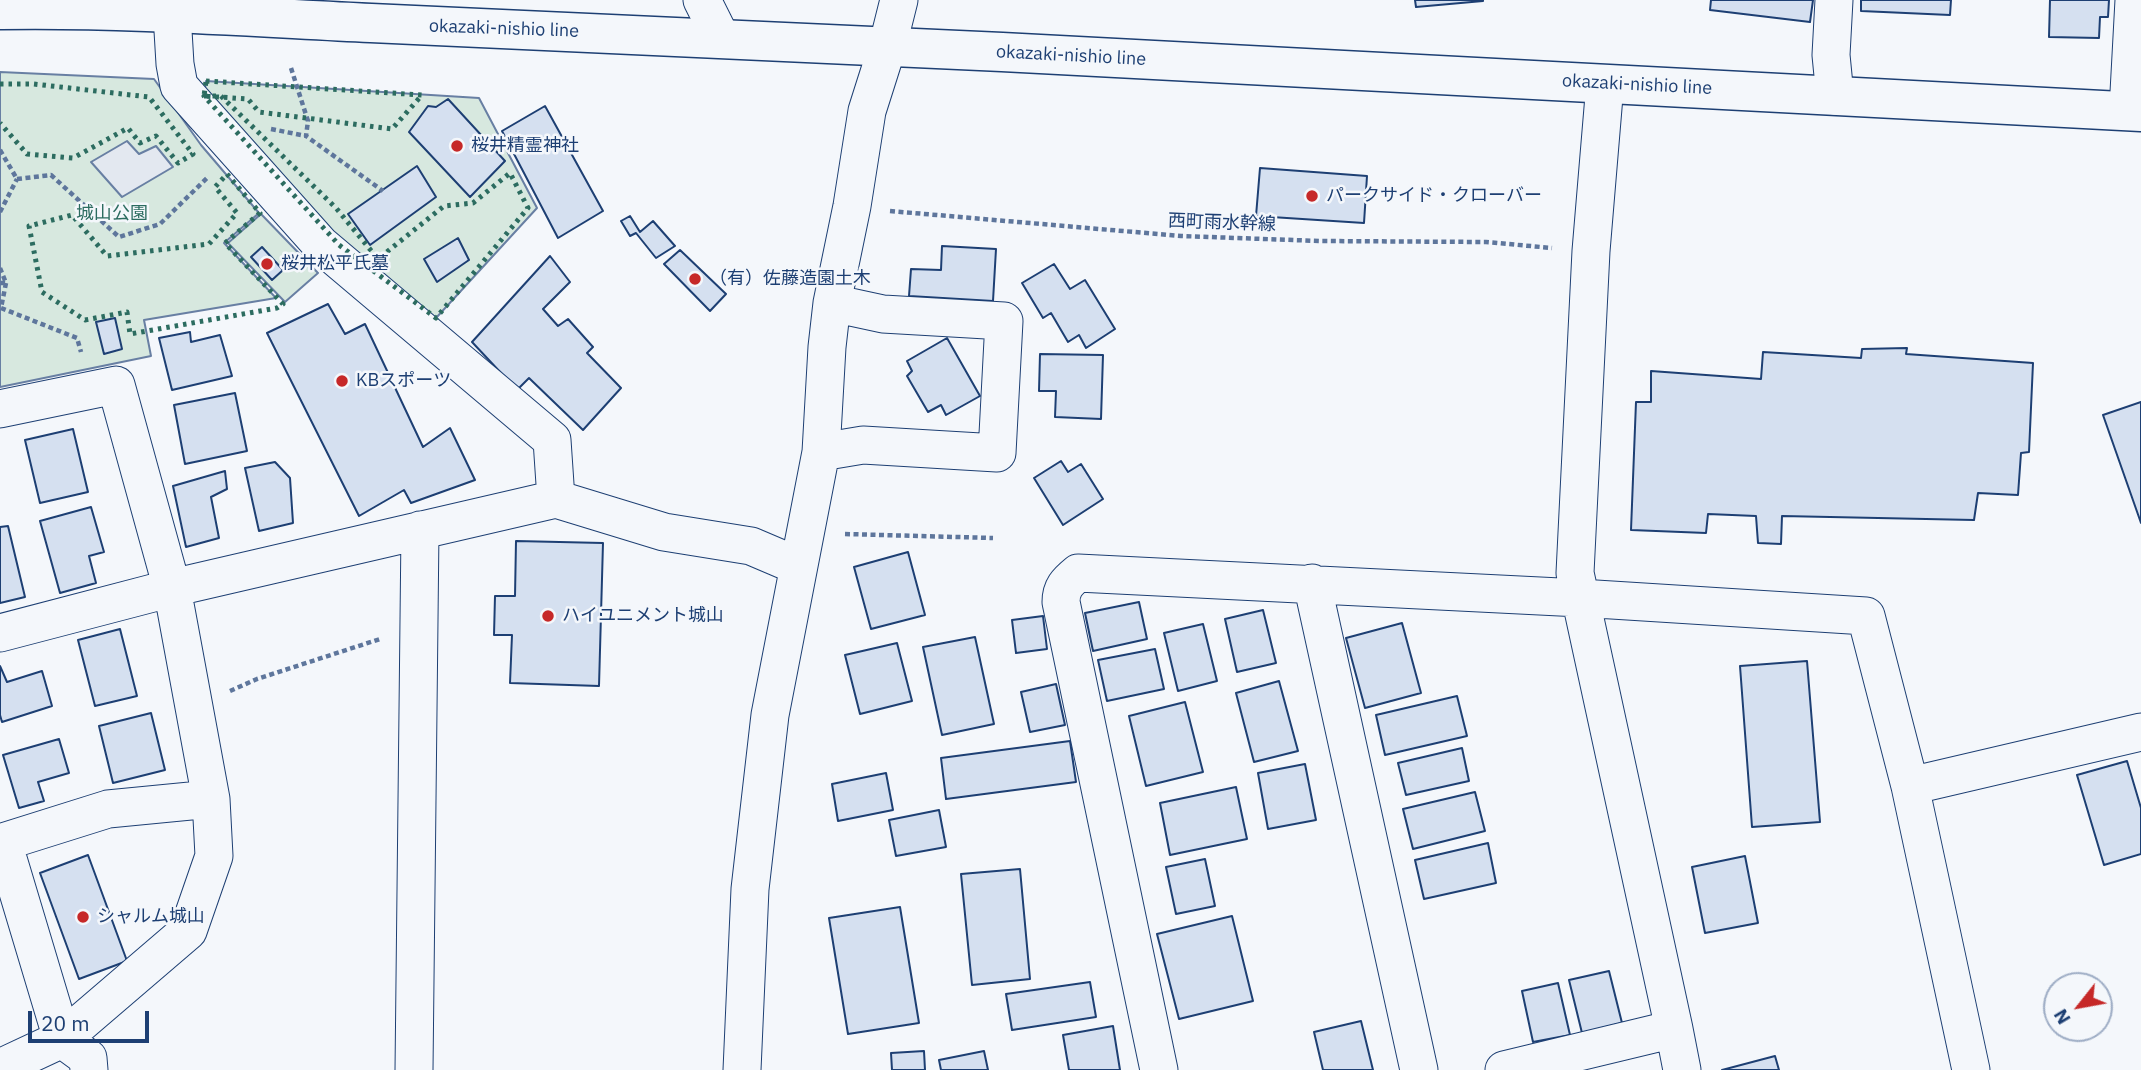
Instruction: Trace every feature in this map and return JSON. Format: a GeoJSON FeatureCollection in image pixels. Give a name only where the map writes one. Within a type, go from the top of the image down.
{"type":"FeatureCollection","features":[{"type":"Feature","properties":{"kind":"main road","name":"okazaki-nishio line"},"geometry":{"type":"LineString","coordinates":[[23,6],[721,38],[2135,111]]}},
{"type":"Feature","properties":{"kind":"street"},"geometry":{"type":"LineString","coordinates":[[702,0],[721,38]]}},
{"type":"Feature","properties":{"kind":"street"},"geometry":{"type":"LineString","coordinates":[[742,1070],[750,889],[770,715],[821,452],[832,303],[852,206],[867,111],[899,0]]}},
{"type":"Feature","properties":{"kind":"street"},"geometry":{"type":"LineString","coordinates":[[1834,0],[1831,55],[1835,96]]}},
{"type":"Feature","properties":{"kind":"street"},"geometry":{"type":"LineString","coordinates":[[2134,0],[2135,111]]}},
{"type":"Feature","properties":{"kind":"street"},"geometry":{"type":"LineString","coordinates":[[172,14],[179,86],[321,245],[552,440],[556,499]]}},
{"type":"Feature","properties":{"kind":"street"},"geometry":{"type":"LineString","coordinates":[[1605,84],[1591,251],[1575,573],[1682,1070]]}},
{"type":"Feature","properties":{"kind":"street"},"geometry":{"type":"LineString","coordinates":[[821,452],[863,445],[997,453],[1004,321],[883,314],[832,303]]}},
{"type":"Feature","properties":{"kind":"street"},"geometry":{"type":"LineString","coordinates":[[0,409],[116,385],[172,588],[211,799],[214,856],[188,931],[62,1039],[0,1068]]}},
{"type":"Feature","properties":{"kind":"street"},"geometry":{"type":"LineString","coordinates":[[0,633],[172,588],[556,499],[664,532],[751,546],[798,566]]}},
{"type":"Feature","properties":{"kind":"street"},"geometry":{"type":"LineString","coordinates":[[414,1070],[420,530]]}},
{"type":"Feature","properties":{"kind":"street"},"geometry":{"type":"LineString","coordinates":[[1159,1070],[1061,602],[1061,592],[1077,573],[1312,583],[1866,616],[1910,786],[1971,1070]]}},
{"type":"Feature","properties":{"kind":"street"},"geometry":{"type":"LineString","coordinates":[[1312,583],[1419,1070]]}},
{"type":"Feature","properties":{"kind":"street"},"geometry":{"type":"LineString","coordinates":[[1910,786],[2141,732]]}},
{"type":"Feature","properties":{"kind":"street"},"geometry":{"type":"LineString","coordinates":[[89,1070],[88,1058],[62,1039],[1,842],[108,809],[211,799]]}},
{"type":"Feature","properties":{"kind":"street"},"geometry":{"type":"LineString","coordinates":[[1504,1070],[1674,1029]]}},
{"type":"Feature","properties":{"kind":"path"},"geometry":{"type":"LineString","coordinates":[[291,68],[308,121],[306,136],[383,191]]}},
{"type":"Feature","properties":{"kind":"path"},"geometry":{"type":"LineString","coordinates":[[17,179],[51,175],[119,237],[160,224],[235,149]]}},
{"type":"Feature","properties":{"kind":"path"},"geometry":{"type":"LineString","coordinates":[[0,150],[17,179]]}},
{"type":"Feature","properties":{"kind":"path"},"geometry":{"type":"LineString","coordinates":[[0,212],[17,179]]}},
{"type":"Feature","properties":{"kind":"path","name":"西町雨水幹線"},"geometry":{"type":"LineString","coordinates":[[852,206],[905,213],[1181,236],[1320,241],[1486,242],[1591,251]]}},
{"type":"Feature","properties":{"kind":"path"},"geometry":{"type":"LineString","coordinates":[[0,268],[3,283],[1,308],[77,338],[92,390]]}},
{"type":"Feature","properties":{"kind":"path"},"geometry":{"type":"LineString","coordinates":[[845,534],[993,538]]}},
{"type":"Feature","properties":{"kind":"path"},"geometry":{"type":"LineString","coordinates":[[194,708],[257,679],[419,627]]}},
{"type":"Feature","properties":{"kind":"green space","name":"城山公園"},"geometry":{"type":"Polygon","coordinates":[[[0,72],[154,79],[201,145],[259,213],[224,243],[276,298],[144,320],[151,356],[0,387],[0,72]]]}},
{"type":"Feature","properties":{"kind":"green space"},"geometry":{"type":"Polygon","coordinates":[[[206,81],[479,98],[537,208],[436,318],[339,245],[204,96],[206,81]]]}},
{"type":"Feature","properties":{"kind":"green space"},"geometry":{"type":"Polygon","coordinates":[[[261,214],[318,273],[285,302],[228,243],[261,214]]]}},
{"type":"Feature","properties":{"kind":"shaded area"},"geometry":{"type":"Polygon","coordinates":[[[127,141],[139,154],[156,146],[173,167],[122,197],[91,162],[127,141]]]}},
{"type":"Feature","properties":{"kind":"building"},"geometry":{"type":"Polygon","coordinates":[[[1415,0],[1483,0],[1483,1],[1416,7],[1415,0]]]}},
{"type":"Feature","properties":{"kind":"building"},"geometry":{"type":"Polygon","coordinates":[[[1711,0],[1813,0],[1810,22],[1710,10],[1711,0]]]}},
{"type":"Feature","properties":{"kind":"building"},"geometry":{"type":"Polygon","coordinates":[[[1861,0],[1951,0],[1950,15],[1861,11],[1861,0]]]}},
{"type":"Feature","properties":{"kind":"building"},"geometry":{"type":"Polygon","coordinates":[[[2050,0],[2109,0],[2108,17],[2100,17],[2099,38],[2049,37],[2050,0]]]}},
{"type":"Feature","properties":{"kind":"building","name":"桜井精霊神社"},"geometry":{"type":"Polygon","coordinates":[[[448,99],[505,161],[470,197],[409,132],[428,106],[436,107],[448,99]]]}},
{"type":"Feature","properties":{"kind":"building"},"geometry":{"type":"Polygon","coordinates":[[[545,106],[603,211],[558,238],[502,131],[545,106]]]}},
{"type":"Feature","properties":{"kind":"building"},"geometry":{"type":"Polygon","coordinates":[[[417,166],[436,197],[370,245],[348,214],[417,166]]]}},
{"type":"Feature","properties":{"kind":"building","name":"パークサイド・クローバー"},"geometry":{"type":"Polygon","coordinates":[[[1260,168],[1367,176],[1364,223],[1256,216],[1260,168]]]}},
{"type":"Feature","properties":{"kind":"building"},"geometry":{"type":"Polygon","coordinates":[[[630,216],[640,232],[653,221],[675,246],[656,258],[636,233],[630,236],[621,221],[630,216]]]}},
{"type":"Feature","properties":{"kind":"building"},"geometry":{"type":"Polygon","coordinates":[[[458,238],[469,260],[437,282],[424,259],[458,238]]]}},
{"type":"Feature","properties":{"kind":"building"},"geometry":{"type":"Polygon","coordinates":[[[942,246],[996,249],[993,301],[909,296],[911,269],[941,270],[942,246]]]}},
{"type":"Feature","properties":{"kind":"building","name":"桜井松平氏墓"},"geometry":{"type":"Polygon","coordinates":[[[262,247],[283,270],[272,280],[251,257],[262,247]]]}},
{"type":"Feature","properties":{"kind":"building","name":"（有）佐藤造園土木"},"geometry":{"type":"Polygon","coordinates":[[[680,250],[726,294],[710,311],[664,264],[680,250]]]}},
{"type":"Feature","properties":{"kind":"building"},"geometry":{"type":"Polygon","coordinates":[[[550,256],[570,282],[543,309],[558,326],[568,319],[593,347],[587,353],[621,388],[583,430],[529,378],[517,390],[472,342],[550,256]]]}},
{"type":"Feature","properties":{"kind":"building"},"geometry":{"type":"Polygon","coordinates":[[[1054,264],[1070,289],[1085,280],[1115,329],[1086,348],[1079,335],[1068,342],[1051,313],[1043,318],[1022,283],[1054,264]]]}},
{"type":"Feature","properties":{"kind":"building","name":"KBスポーツ"},"geometry":{"type":"Polygon","coordinates":[[[328,304],[345,334],[365,324],[423,447],[450,428],[475,480],[411,503],[404,490],[359,516],[267,333],[328,304]]]}},
{"type":"Feature","properties":{"kind":"building"},"geometry":{"type":"Polygon","coordinates":[[[115,318],[122,349],[104,354],[96,322],[115,318]]]}},
{"type":"Feature","properties":{"kind":"building"},"geometry":{"type":"Polygon","coordinates":[[[190,332],[191,342],[220,335],[232,376],[172,390],[159,338],[190,332]]]}},
{"type":"Feature","properties":{"kind":"building"},"geometry":{"type":"Polygon","coordinates":[[[947,338],[980,396],[946,415],[941,405],[928,412],[907,376],[912,371],[907,361],[947,338]]]}},
{"type":"Feature","properties":{"kind":"building"},"geometry":{"type":"Polygon","coordinates":[[[1907,348],[1906,354],[2033,363],[2029,452],[2021,453],[2018,495],[1978,493],[1974,520],[1782,516],[1781,544],[1758,543],[1756,516],[1708,514],[1706,533],[1631,530],[1636,402],[1651,402],[1651,371],[1761,379],[1763,352],[1861,358],[1862,349],[1907,348]]]}},
{"type":"Feature","properties":{"kind":"building"},"geometry":{"type":"Polygon","coordinates":[[[1040,354],[1103,355],[1101,419],[1055,417],[1056,391],[1039,391],[1040,354]]]}},
{"type":"Feature","properties":{"kind":"building"},"geometry":{"type":"Polygon","coordinates":[[[235,393],[247,451],[185,464],[174,405],[235,393]]]}},
{"type":"Feature","properties":{"kind":"building"},"geometry":{"type":"Polygon","coordinates":[[[2141,402],[2141,523],[2103,415],[2141,402]]]}},
{"type":"Feature","properties":{"kind":"building"},"geometry":{"type":"Polygon","coordinates":[[[73,429],[88,492],[40,503],[25,440],[73,429]]]}},
{"type":"Feature","properties":{"kind":"building"},"geometry":{"type":"Polygon","coordinates":[[[1061,461],[1068,472],[1081,464],[1103,499],[1063,525],[1034,478],[1061,461]]]}},
{"type":"Feature","properties":{"kind":"building"},"geometry":{"type":"Polygon","coordinates":[[[275,462],[290,478],[293,523],[259,531],[245,468],[275,462]]]}},
{"type":"Feature","properties":{"kind":"building"},"geometry":{"type":"Polygon","coordinates":[[[225,471],[227,489],[211,497],[219,538],[186,547],[173,486],[225,471]]]}},
{"type":"Feature","properties":{"kind":"building"},"geometry":{"type":"Polygon","coordinates":[[[91,507],[104,552],[89,556],[96,583],[60,593],[40,521],[91,507]]]}},
{"type":"Feature","properties":{"kind":"building"},"geometry":{"type":"Polygon","coordinates":[[[8,526],[25,597],[0,603],[0,527],[8,526]]]}},
{"type":"Feature","properties":{"kind":"building","name":"ハイユニメント城山"},"geometry":{"type":"Polygon","coordinates":[[[516,541],[603,543],[599,686],[510,683],[512,635],[494,635],[495,596],[515,596],[516,541]]]}},
{"type":"Feature","properties":{"kind":"building"},"geometry":{"type":"Polygon","coordinates":[[[908,552],[925,615],[871,629],[854,567],[908,552]]]}},
{"type":"Feature","properties":{"kind":"building"},"geometry":{"type":"Polygon","coordinates":[[[1139,602],[1147,639],[1093,651],[1085,613],[1139,602]]]}},
{"type":"Feature","properties":{"kind":"building"},"geometry":{"type":"Polygon","coordinates":[[[1263,610],[1276,663],[1237,672],[1225,619],[1263,610]]]}},
{"type":"Feature","properties":{"kind":"building"},"geometry":{"type":"Polygon","coordinates":[[[1043,616],[1047,649],[1016,653],[1012,620],[1043,616]]]}},
{"type":"Feature","properties":{"kind":"building"},"geometry":{"type":"Polygon","coordinates":[[[1402,623],[1421,693],[1365,708],[1346,638],[1402,623]]]}},
{"type":"Feature","properties":{"kind":"building"},"geometry":{"type":"Polygon","coordinates":[[[1203,624],[1217,681],[1178,691],[1164,633],[1203,624]]]}},
{"type":"Feature","properties":{"kind":"building"},"geometry":{"type":"Polygon","coordinates":[[[120,629],[137,696],[95,706],[78,640],[120,629]]]}},
{"type":"Feature","properties":{"kind":"building"},"geometry":{"type":"Polygon","coordinates":[[[975,637],[994,724],[942,735],[923,647],[975,637]]]}},
{"type":"Feature","properties":{"kind":"building"},"geometry":{"type":"Polygon","coordinates":[[[897,643],[912,701],[860,714],[845,655],[897,643]]]}},
{"type":"Feature","properties":{"kind":"building"},"geometry":{"type":"Polygon","coordinates":[[[1155,649],[1164,689],[1107,701],[1098,660],[1155,649]]]}},
{"type":"Feature","properties":{"kind":"building"},"geometry":{"type":"Polygon","coordinates":[[[1807,661],[1820,822],[1752,827],[1740,666],[1807,661]]]}},
{"type":"Feature","properties":{"kind":"building"},"geometry":{"type":"Polygon","coordinates":[[[0,666],[7,682],[42,671],[52,706],[2,722],[0,666]]]}},
{"type":"Feature","properties":{"kind":"building"},"geometry":{"type":"Polygon","coordinates":[[[1279,681],[1298,751],[1254,762],[1236,693],[1279,681]]]}},
{"type":"Feature","properties":{"kind":"building"},"geometry":{"type":"Polygon","coordinates":[[[1056,684],[1065,725],[1030,732],[1021,692],[1056,684]]]}},
{"type":"Feature","properties":{"kind":"building"},"geometry":{"type":"Polygon","coordinates":[[[1457,696],[1467,736],[1385,755],[1376,715],[1457,696]]]}},
{"type":"Feature","properties":{"kind":"building"},"geometry":{"type":"Polygon","coordinates":[[[1185,702],[1203,772],[1146,786],[1129,716],[1185,702]]]}},
{"type":"Feature","properties":{"kind":"building"},"geometry":{"type":"Polygon","coordinates":[[[151,713],[165,770],[113,783],[99,726],[151,713]]]}},
{"type":"Feature","properties":{"kind":"building"},"geometry":{"type":"Polygon","coordinates":[[[59,739],[69,773],[38,782],[44,801],[19,808],[3,755],[59,739]]]}},
{"type":"Feature","properties":{"kind":"building"},"geometry":{"type":"Polygon","coordinates":[[[1070,741],[1076,782],[946,799],[941,758],[1070,741]]]}},
{"type":"Feature","properties":{"kind":"building"},"geometry":{"type":"Polygon","coordinates":[[[1462,748],[1469,781],[1406,795],[1398,763],[1462,748]]]}},
{"type":"Feature","properties":{"kind":"building"},"geometry":{"type":"Polygon","coordinates":[[[2127,761],[2141,808],[2141,854],[2104,865],[2077,775],[2127,761]]]}},
{"type":"Feature","properties":{"kind":"building"},"geometry":{"type":"Polygon","coordinates":[[[1305,764],[1316,820],[1268,829],[1258,773],[1305,764]]]}},
{"type":"Feature","properties":{"kind":"building"},"geometry":{"type":"Polygon","coordinates":[[[886,773],[893,810],[838,821],[832,784],[886,773]]]}},
{"type":"Feature","properties":{"kind":"building"},"geometry":{"type":"Polygon","coordinates":[[[1236,787],[1247,839],[1170,855],[1160,803],[1236,787]]]}},
{"type":"Feature","properties":{"kind":"building"},"geometry":{"type":"Polygon","coordinates":[[[1475,792],[1485,831],[1413,849],[1403,809],[1475,792]]]}},
{"type":"Feature","properties":{"kind":"building"},"geometry":{"type":"Polygon","coordinates":[[[939,810],[946,847],[896,856],[889,820],[939,810]]]}},
{"type":"Feature","properties":{"kind":"building"},"geometry":{"type":"Polygon","coordinates":[[[1488,843],[1496,883],[1424,899],[1415,860],[1488,843]]]}},
{"type":"Feature","properties":{"kind":"building","name":"シャルム城山"},"geometry":{"type":"Polygon","coordinates":[[[88,855],[127,961],[79,979],[40,873],[88,855]]]}},
{"type":"Feature","properties":{"kind":"building"},"geometry":{"type":"Polygon","coordinates":[[[1745,856],[1758,923],[1705,933],[1692,867],[1745,856]]]}},
{"type":"Feature","properties":{"kind":"building"},"geometry":{"type":"Polygon","coordinates":[[[1205,859],[1215,906],[1176,914],[1166,867],[1205,859]]]}},
{"type":"Feature","properties":{"kind":"building"},"geometry":{"type":"Polygon","coordinates":[[[1020,869],[1030,979],[972,985],[961,874],[1020,869]]]}},
{"type":"Feature","properties":{"kind":"building"},"geometry":{"type":"Polygon","coordinates":[[[900,907],[919,1023],[848,1034],[829,918],[900,907]]]}},
{"type":"Feature","properties":{"kind":"building"},"geometry":{"type":"Polygon","coordinates":[[[1232,916],[1253,1001],[1179,1019],[1157,934],[1232,916]]]}},
{"type":"Feature","properties":{"kind":"building"},"geometry":{"type":"Polygon","coordinates":[[[1609,971],[1622,1023],[1582,1033],[1569,980],[1609,971]]]}},
{"type":"Feature","properties":{"kind":"building"},"geometry":{"type":"Polygon","coordinates":[[[1090,982],[1096,1017],[1012,1030],[1006,994],[1090,982]]]}},
{"type":"Feature","properties":{"kind":"building"},"geometry":{"type":"Polygon","coordinates":[[[1558,983],[1570,1035],[1533,1042],[1522,991],[1558,983]]]}},
{"type":"Feature","properties":{"kind":"building"},"geometry":{"type":"Polygon","coordinates":[[[1361,1021],[1373,1070],[1323,1070],[1314,1032],[1361,1021]]]}},
{"type":"Feature","properties":{"kind":"building"},"geometry":{"type":"Polygon","coordinates":[[[1113,1026],[1120,1070],[1069,1070],[1063,1035],[1113,1026]]]}},
{"type":"Feature","properties":{"kind":"building"},"geometry":{"type":"Polygon","coordinates":[[[924,1051],[925,1070],[892,1070],[891,1053],[924,1051]]]}},
{"type":"Feature","properties":{"kind":"building"},"geometry":{"type":"Polygon","coordinates":[[[984,1051],[988,1070],[941,1070],[939,1060],[984,1051]]]}},
{"type":"Feature","properties":{"kind":"building"},"geometry":{"type":"Polygon","coordinates":[[[1775,1056],[1779,1070],[1722,1070],[1775,1056]]]}},
{"type":"Feature","properties":{"kind":"hedge"},"geometry":{"type":"LineString","coordinates":[[206,81],[422,95],[392,129],[259,112],[248,99],[204,96],[206,81]]}},
{"type":"Feature","properties":{"kind":"hedge"},"geometry":{"type":"LineString","coordinates":[[0,84],[34,84],[149,97],[193,154],[178,163],[156,136],[140,143],[128,128],[73,158],[27,154],[0,123]]}},
{"type":"Feature","properties":{"kind":"hedge"},"geometry":{"type":"LineString","coordinates":[[204,96],[221,96],[336,208],[378,259],[444,206],[473,203],[510,173],[528,208],[436,318],[339,245],[204,96]]}},
{"type":"Feature","properties":{"kind":"hedge"},"geometry":{"type":"LineString","coordinates":[[227,174],[260,213],[225,243],[283,304],[277,308],[130,334],[127,312],[85,320],[42,292],[29,226],[72,215],[107,256],[209,244],[237,213],[215,187],[227,174]]}},
{"type":"Feature","properties":{"kind":"place","name":"桜井精霊神社"},"geometry":{"type":"Point","coordinates":[457,146]}},
{"type":"Feature","properties":{"kind":"place","name":"パークサイド・クローバー"},"geometry":{"type":"Point","coordinates":[1312,196]}},
{"type":"Feature","properties":{"kind":"place","name":"桜井松平氏墓"},"geometry":{"type":"Point","coordinates":[267,264]}},
{"type":"Feature","properties":{"kind":"place","name":"（有）佐藤造園土木"},"geometry":{"type":"Point","coordinates":[695,279]}},
{"type":"Feature","properties":{"kind":"place","name":"KBスポーツ"},"geometry":{"type":"Point","coordinates":[342,381]}},
{"type":"Feature","properties":{"kind":"place","name":"ハイユニメント城山"},"geometry":{"type":"Point","coordinates":[548,616]}},
{"type":"Feature","properties":{"kind":"place","name":"シャルム城山"},"geometry":{"type":"Point","coordinates":[83,917]}}]}
